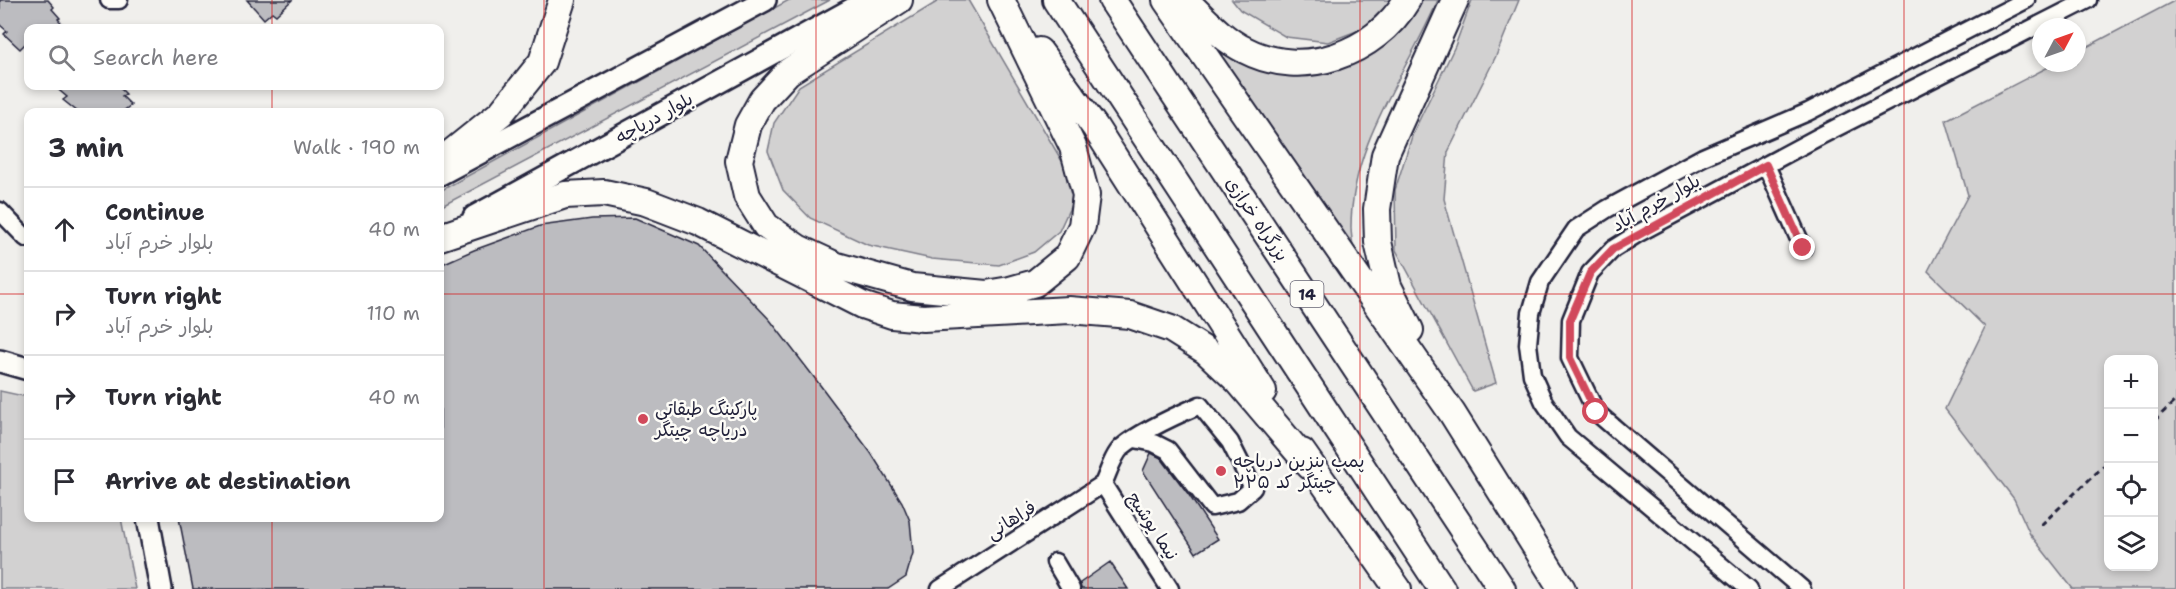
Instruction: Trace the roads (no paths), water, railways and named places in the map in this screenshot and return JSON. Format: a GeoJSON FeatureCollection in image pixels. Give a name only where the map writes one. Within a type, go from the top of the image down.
{"type":"FeatureCollection","features":[{"type":"Feature","properties":{"kind":"highway"},"geometry":{"type":"LineString","coordinates":[[444,159],[501,113],[542,62],[562,0]]}},
{"type":"Feature","properties":{"kind":"highway"},"geometry":{"type":"LineString","coordinates":[[899,0],[788,72],[762,100],[748,125],[739,161],[747,196],[766,226],[798,248],[837,266],[912,287],[986,294],[1035,283],[1067,257],[1082,226],[1086,195],[1073,147],[1001,0]]}},
{"type":"Feature","properties":{"kind":"highway"},"geometry":{"type":"LineString","coordinates":[[1001,0],[1095,127],[1310,466],[1398,589]]}},
{"type":"Feature","properties":{"kind":"highway"},"geometry":{"type":"LineString","coordinates":[[1056,0],[1442,589]]}},
{"type":"Feature","properties":{"kind":"highway","name":"بزرگراه خرازی"},"geometry":{"type":"LineString","coordinates":[[1112,0],[1502,589]]}},
{"type":"Feature","properties":{"kind":"highway"},"geometry":{"type":"LineString","coordinates":[[1166,0],[1452,413],[1562,589]]}},
{"type":"Feature","properties":{"kind":"highway"},"geometry":{"type":"LineString","coordinates":[[1185,0],[1220,34],[1246,51],[1276,60],[1300,63],[1326,59],[1353,51],[1379,34],[1399,14],[1407,0]]}},
{"type":"Feature","properties":{"kind":"highway"},"geometry":{"type":"LineString","coordinates":[[1452,413],[1388,286],[1378,242],[1377,209],[1385,155],[1455,0]]}},
{"type":"Feature","properties":{"kind":"highway"},"geometry":{"type":"LineString","coordinates":[[444,235],[565,195],[604,193],[646,202],[698,222],[862,305],[892,315],[923,318],[1069,310],[1130,315],[1171,329],[1206,351],[1239,382],[1310,466]]}},
{"type":"Feature","properties":{"kind":"main road"},"geometry":{"type":"LineString","coordinates":[[444,172],[765,0]]}},
{"type":"Feature","properties":{"kind":"main road","name":"بلوار دریاچه"},"geometry":{"type":"LineString","coordinates":[[444,234],[869,0]]}},
{"type":"Feature","properties":{"kind":"main road"},"geometry":{"type":"LineString","coordinates":[[0,362],[24,366]]}},
{"type":"Feature","properties":{"kind":"main road"},"geometry":{"type":"LineString","coordinates":[[149,522],[161,589]]}},
{"type":"Feature","properties":{"kind":"street"},"geometry":{"type":"LineString","coordinates":[[109,0],[119,0]]}},
{"type":"Feature","properties":{"kind":"street","name":"بلوار خرم آباد"},"geometry":{"type":"LineString","coordinates":[[1749,589],[1568,437],[1544,402],[1532,375],[1528,344],[1531,313],[1540,282],[1576,229],[1607,208],[1703,157],[1808,112],[2026,0]]}},
{"type":"Feature","properties":{"kind":"street","name":"بلوار خرم آباد"},"geometry":{"type":"LineString","coordinates":[[1802,589],[1596,412],[1570,358],[1570,320],[1590,273],[1613,249],[1766,165],[2088,0]]}},
{"type":"Feature","properties":{"kind":"street"},"geometry":{"type":"LineString","coordinates":[[1808,112],[1822,135]]}},
{"type":"Feature","properties":{"kind":"street"},"geometry":{"type":"LineString","coordinates":[[1766,165],[1803,248]]}},
{"type":"Feature","properties":{"kind":"street"},"geometry":{"type":"LineString","coordinates":[[0,211],[24,236]]}},
{"type":"Feature","properties":{"kind":"street"},"geometry":{"type":"LineString","coordinates":[[1103,484],[1121,448],[1169,419],[1200,405],[1230,442],[1253,488],[1238,501],[1212,507],[1168,450],[1155,443],[1135,440]]}},
{"type":"Feature","properties":{"kind":"street","name":"فراهانی"},"geometry":{"type":"LineString","coordinates":[[940,589],[1103,484]]}},
{"type":"Feature","properties":{"kind":"street","name":"نیما یوشیج"},"geometry":{"type":"LineString","coordinates":[[1103,484],[1170,589]]}},
{"type":"Feature","properties":{"kind":"street"},"geometry":{"type":"LineString","coordinates":[[1055,562],[1071,589]]}},
{"type":"Feature","properties":{"kind":"place","name":"پارکینگ طبقاتی دریاچه چیتگر"},"geometry":{"type":"Point","coordinates":[643,419]}},
{"type":"Feature","properties":{"kind":"place","name":"پمپ بنزین دریاچه چیتگر کد ۲۲۵"},"geometry":{"type":"Point","coordinates":[1221,471]}}]}
